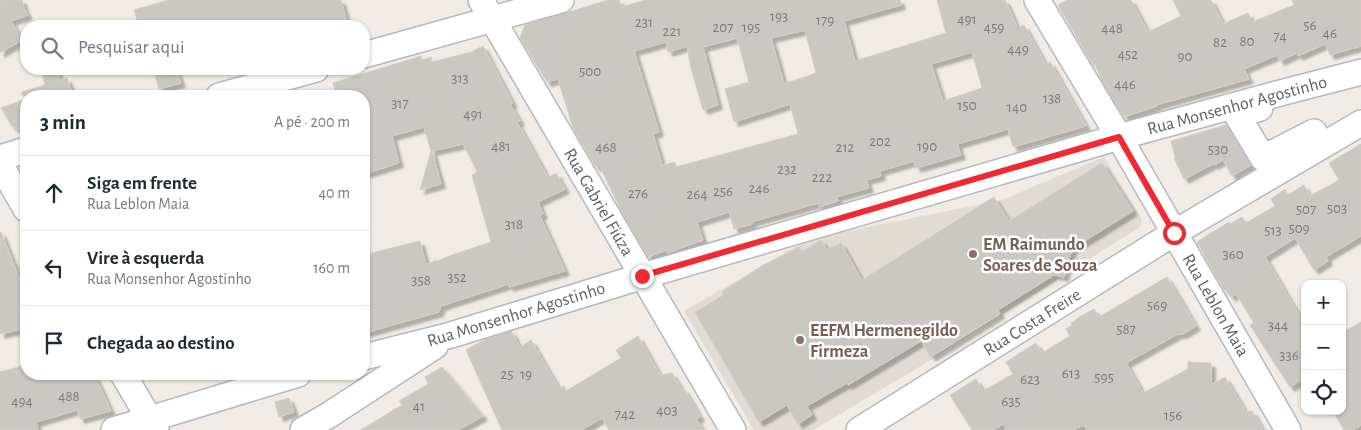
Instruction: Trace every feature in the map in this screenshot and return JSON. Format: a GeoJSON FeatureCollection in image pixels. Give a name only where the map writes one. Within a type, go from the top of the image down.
{"type":"FeatureCollection","features":[{"type":"Feature","properties":{"kind":"street"},"geometry":{"type":"LineString","coordinates":[[370,53],[487,10],[561,0]]}},
{"type":"Feature","properties":{"kind":"street","name":"Rua Leblon Maia"},"geometry":{"type":"LineString","coordinates":[[1037,0],[1119,137],[1288,430]]}},
{"type":"Feature","properties":{"kind":"street","name":"Rua Gabriel Fiúza"},"geometry":{"type":"LineString","coordinates":[[487,10],[733,430]]}},
{"type":"Feature","properties":{"kind":"street","name":"Rua Monsenhor Agostinho"},"geometry":{"type":"LineString","coordinates":[[370,355],[451,335],[642,276],[1119,137],[1361,72]]}},
{"type":"Feature","properties":{"kind":"street"},"geometry":{"type":"LineString","coordinates":[[241,90],[294,75]]}},
{"type":"Feature","properties":{"kind":"street"},"geometry":{"type":"LineString","coordinates":[[1361,80],[1237,115],[1263,158],[1361,108]]}},
{"type":"Feature","properties":{"kind":"street","name":"Rua Costa Freire"},"geometry":{"type":"LineString","coordinates":[[860,430],[1174,233],[1361,122]]}},
{"type":"Feature","properties":{"kind":"street"},"geometry":{"type":"LineString","coordinates":[[0,158],[20,152]]}},
{"type":"Feature","properties":{"kind":"street"},"geometry":{"type":"LineString","coordinates":[[0,164],[20,199]]}},
{"type":"Feature","properties":{"kind":"street"},"geometry":{"type":"LineString","coordinates":[[303,430],[451,335]]}},
{"type":"Feature","properties":{"kind":"street"},"geometry":{"type":"LineString","coordinates":[[127,380],[153,425]]}},
{"type":"Feature","properties":{"kind":"street"},"geometry":{"type":"LineString","coordinates":[[114,430],[153,425],[281,380]]}},
{"type":"Feature","properties":{"kind":"shaded area"},"geometry":{"type":"Polygon","coordinates":[[[1104,157],[1142,219],[1140,227],[916,369],[813,430],[754,430],[684,311],[800,244],[834,234],[1002,200],[1104,157]]]}},
{"type":"Feature","properties":{"kind":"building"},"geometry":{"type":"Polygon","coordinates":[[[0,0],[22,0],[28,15],[11,21],[20,37],[20,41],[0,53],[0,0]]]}},
{"type":"Feature","properties":{"kind":"building"},"geometry":{"type":"Polygon","coordinates":[[[169,0],[341,0],[346,20],[137,20],[134,10],[169,0]]]}},
{"type":"Feature","properties":{"kind":"building"},"geometry":{"type":"Polygon","coordinates":[[[609,0],[619,0],[621,7],[646,0],[900,0],[901,5],[844,21],[855,61],[946,33],[937,0],[1005,0],[1018,29],[1024,25],[1046,65],[1050,62],[1086,126],[1013,147],[1008,129],[957,144],[961,155],[916,168],[914,161],[880,171],[881,176],[866,180],[869,188],[839,196],[837,197],[838,201],[819,207],[818,203],[751,222],[752,224],[734,229],[729,212],[697,222],[703,240],[667,253],[666,250],[648,257],[621,211],[600,166],[596,167],[573,128],[558,79],[547,82],[520,38],[525,25],[609,0]],[[805,30],[771,38],[784,84],[816,73],[805,30]],[[737,38],[703,47],[718,105],[703,110],[687,46],[668,52],[666,42],[634,51],[659,132],[653,134],[662,165],[675,162],[676,167],[798,134],[790,104],[734,122],[725,89],[749,82],[737,38]],[[972,52],[931,64],[943,101],[982,88],[972,52]]]}},
{"type":"Feature","properties":{"kind":"building"},"geometry":{"type":"Polygon","coordinates":[[[1067,0],[1131,0],[1148,32],[1181,16],[1173,0],[1211,0],[1223,24],[1248,13],[1252,22],[1294,5],[1292,0],[1361,0],[1361,46],[1330,55],[1325,44],[1298,56],[1297,53],[1280,61],[1277,55],[1244,69],[1249,79],[1156,105],[1124,117],[1102,81],[1095,64],[1093,65],[1058,5],[1067,0]]]}},
{"type":"Feature","properties":{"kind":"building"},"geometry":{"type":"Polygon","coordinates":[[[483,46],[512,102],[511,106],[520,121],[517,122],[548,178],[556,173],[565,189],[538,202],[543,214],[540,216],[565,271],[509,287],[509,284],[441,306],[439,312],[370,331],[370,254],[420,241],[426,265],[491,242],[472,175],[476,173],[476,169],[463,144],[432,151],[441,184],[420,190],[431,151],[424,127],[392,136],[399,163],[370,172],[370,90],[335,90],[333,83],[359,75],[370,75],[370,72],[421,56],[422,60],[431,57],[432,62],[471,52],[483,46]]]}},
{"type":"Feature","properties":{"kind":"building"},"geometry":{"type":"Polygon","coordinates":[[[42,75],[58,75],[60,81],[67,78],[71,90],[29,90],[45,85],[42,75]]]}},
{"type":"Feature","properties":{"kind":"building"},"geometry":{"type":"Polygon","coordinates":[[[155,75],[178,75],[181,83],[159,89],[155,75]]]}},
{"type":"Feature","properties":{"kind":"building"},"geometry":{"type":"Polygon","coordinates":[[[20,101],[20,131],[12,126],[1,108],[20,101]]]}},
{"type":"Feature","properties":{"kind":"building"},"geometry":{"type":"Polygon","coordinates":[[[1226,125],[1251,165],[1232,176],[1223,160],[1184,179],[1174,158],[1171,141],[1226,125]]]}},
{"type":"Feature","properties":{"kind":"building"},"geometry":{"type":"Polygon","coordinates":[[[1361,144],[1361,236],[1326,257],[1328,261],[1314,270],[1295,238],[1265,257],[1301,318],[1301,380],[1290,387],[1250,325],[1254,323],[1236,294],[1231,297],[1226,289],[1224,290],[1197,242],[1229,222],[1230,224],[1242,217],[1246,223],[1275,206],[1271,199],[1285,189],[1288,195],[1304,185],[1310,196],[1339,180],[1329,163],[1361,144]]]}},
{"type":"Feature","properties":{"kind":"building"},"geometry":{"type":"Polygon","coordinates":[[[1102,163],[1133,211],[1072,249],[1064,277],[1054,275],[998,310],[1000,314],[931,357],[921,341],[848,385],[847,383],[807,406],[812,415],[798,424],[787,405],[759,422],[695,312],[724,295],[722,292],[760,267],[799,247],[802,252],[821,240],[827,250],[841,243],[862,280],[994,197],[1009,221],[1102,163]]]}},
{"type":"Feature","properties":{"kind":"building"},"geometry":{"type":"Polygon","coordinates":[[[1,232],[20,277],[20,329],[0,334],[1,232]]]}},
{"type":"Feature","properties":{"kind":"building"},"geometry":{"type":"Polygon","coordinates":[[[1167,277],[1196,326],[1126,363],[1143,393],[1188,369],[1188,362],[1211,363],[1211,385],[1225,377],[1246,412],[1252,411],[1263,430],[1087,430],[1084,425],[1072,430],[1007,430],[1003,424],[993,430],[972,430],[950,395],[976,379],[983,391],[1013,374],[1006,362],[1036,343],[1042,353],[1070,336],[1066,329],[1081,316],[1094,309],[1099,317],[1167,277]]]}},
{"type":"Feature","properties":{"kind":"building"},"geometry":{"type":"Polygon","coordinates":[[[1361,322],[1361,425],[1353,430],[1344,430],[1335,415],[1346,415],[1346,331],[1361,322]]]}},
{"type":"Feature","properties":{"kind":"building"},"geometry":{"type":"Polygon","coordinates":[[[511,331],[520,347],[531,340],[559,389],[564,386],[566,391],[621,358],[616,350],[638,336],[660,375],[672,373],[682,390],[684,389],[700,417],[696,419],[703,430],[609,430],[602,418],[581,430],[502,430],[466,350],[484,340],[511,331]]]}},
{"type":"Feature","properties":{"kind":"building"},"geometry":{"type":"Polygon","coordinates":[[[20,367],[20,380],[97,380],[111,411],[80,419],[77,410],[36,422],[38,430],[0,430],[0,372],[20,367]]]}},
{"type":"Feature","properties":{"kind":"building"},"geometry":{"type":"Polygon","coordinates":[[[442,367],[483,416],[458,430],[361,430],[402,405],[399,401],[428,384],[425,377],[442,367]]]}},
{"type":"Feature","properties":{"kind":"building"},"geometry":{"type":"Polygon","coordinates":[[[289,398],[294,412],[279,417],[275,402],[289,398]]]}},
{"type":"Feature","properties":{"kind":"place","name":"EM Raimundo Soares de Souza"},"geometry":{"type":"Point","coordinates":[973,254]}},
{"type":"Feature","properties":{"kind":"place","name":"EEFM Hermenegildo Firmeza"},"geometry":{"type":"Point","coordinates":[800,340]}},
{"type":"Feature","properties":{"kind":"route"},"geometry":{"type":"LineString","coordinates":[[642,276],[1119,137],[1174,233]]}}]}
